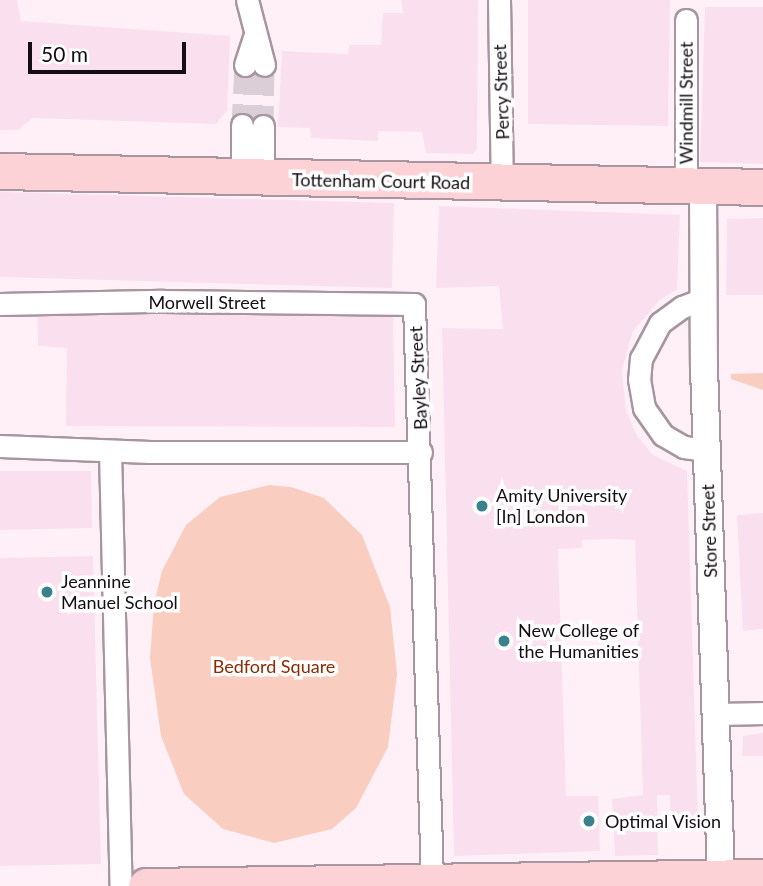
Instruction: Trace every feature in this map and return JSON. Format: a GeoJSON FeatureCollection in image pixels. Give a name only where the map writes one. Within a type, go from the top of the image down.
{"type":"FeatureCollection","features":[{"type":"Feature","properties":{"kind":"main road","name":"Tottenham Court Road"},"geometry":{"type":"LineString","coordinates":[[0,171],[502,184],[763,187]]}},
{"type":"Feature","properties":{"kind":"main road"},"geometry":{"type":"LineString","coordinates":[[146,886],[432,881],[722,882],[763,877]]}},
{"type":"Feature","properties":{"kind":"street"},"geometry":{"type":"LineString","coordinates":[[247,0],[254,37],[254,65]]}},
{"type":"Feature","properties":{"kind":"street","name":"Percy Street"},"geometry":{"type":"LineString","coordinates":[[499,0],[502,184]]}},
{"type":"Feature","properties":{"kind":"street","name":"Windmill Street"},"geometry":{"type":"LineString","coordinates":[[686,20],[695,186]]}},
{"type":"Feature","properties":{"kind":"street"},"geometry":{"type":"LineString","coordinates":[[252,125],[252,178]]}},
{"type":"Feature","properties":{"kind":"street","name":"Store Street"},"geometry":{"type":"LineString","coordinates":[[695,186],[707,229],[703,299],[706,450],[722,882]]}},
{"type":"Feature","properties":{"kind":"street"},"geometry":{"type":"LineString","coordinates":[[703,299],[682,307],[660,323],[642,358],[639,379],[644,408],[663,435],[684,447],[706,450]]}},
{"type":"Feature","properties":{"kind":"street","name":"Morwell Street"},"geometry":{"type":"LineString","coordinates":[[0,304],[163,301],[414,304]]}},
{"type":"Feature","properties":{"kind":"street","name":"Bayley Street"},"geometry":{"type":"LineString","coordinates":[[414,304],[421,452]]}},
{"type":"Feature","properties":{"kind":"street"},"geometry":{"type":"LineString","coordinates":[[0,446],[150,452],[421,452],[432,881]]}},
{"type":"Feature","properties":{"kind":"street"},"geometry":{"type":"LineString","coordinates":[[110,451],[121,886]]}},
{"type":"Feature","properties":{"kind":"street"},"geometry":{"type":"LineString","coordinates":[[716,714],[763,713]]}},
{"type":"Feature","properties":{"kind":"shaded area"},"geometry":{"type":"Polygon","coordinates":[[[0,0],[17,0],[21,21],[230,36],[227,110],[216,124],[33,118],[18,130],[0,130],[0,0]]]}},
{"type":"Feature","properties":{"kind":"shaded area"},"geometry":{"type":"Polygon","coordinates":[[[401,0],[478,0],[477,149],[473,154],[426,153],[422,132],[378,131],[378,141],[311,138],[310,128],[278,127],[282,51],[348,54],[349,45],[381,45],[383,13],[403,13],[401,0]]]}},
{"type":"Feature","properties":{"kind":"shaded area"},"geometry":{"type":"Polygon","coordinates":[[[528,0],[670,0],[668,126],[528,124],[528,0]]]}},
{"type":"Feature","properties":{"kind":"shaded area"},"geometry":{"type":"Polygon","coordinates":[[[705,7],[763,7],[763,164],[700,162],[705,7]]]}},
{"type":"Feature","properties":{"kind":"shaded area"},"geometry":{"type":"Polygon","coordinates":[[[0,192],[394,203],[392,288],[0,277],[0,192]]]}},
{"type":"Feature","properties":{"kind":"shaded area"},"geometry":{"type":"Polygon","coordinates":[[[439,206],[680,215],[677,289],[660,300],[633,331],[622,370],[626,410],[637,436],[653,455],[687,471],[698,820],[670,821],[670,795],[657,795],[658,855],[615,856],[612,799],[643,795],[635,540],[610,539],[582,540],[582,548],[558,549],[566,796],[598,796],[600,851],[454,856],[442,328],[503,329],[499,286],[436,288],[439,206]]]}},
{"type":"Feature","properties":{"kind":"shaded area"},"geometry":{"type":"Polygon","coordinates":[[[763,218],[763,295],[726,295],[727,219],[763,218]]]}},
{"type":"Feature","properties":{"kind":"shaded area"},"geometry":{"type":"Polygon","coordinates":[[[37,312],[393,316],[395,427],[66,426],[67,348],[38,346],[37,312]]]}},
{"type":"Feature","properties":{"kind":"shaded area"},"geometry":{"type":"Polygon","coordinates":[[[0,471],[91,471],[92,528],[0,530],[0,471]]]}},
{"type":"Feature","properties":{"kind":"shaded area"},"geometry":{"type":"Polygon","coordinates":[[[763,513],[763,629],[743,631],[737,515],[763,513]]]}},
{"type":"Feature","properties":{"kind":"shaded area"},"geometry":{"type":"Polygon","coordinates":[[[93,556],[101,864],[0,866],[0,558],[93,556]]]}},
{"type":"Feature","properties":{"kind":"shaded area"},"geometry":{"type":"Polygon","coordinates":[[[763,733],[763,756],[742,756],[743,736],[763,733]]]}},
{"type":"Feature","properties":{"kind":"green space"},"geometry":{"type":"Polygon","coordinates":[[[763,373],[763,390],[731,379],[731,374],[763,373]]]}},
{"type":"Feature","properties":{"kind":"green space","name":"Bedford Square"},"geometry":{"type":"Polygon","coordinates":[[[269,485],[291,487],[324,498],[362,535],[390,607],[397,674],[388,747],[356,808],[332,829],[274,843],[223,829],[184,794],[161,736],[150,658],[154,604],[162,571],[186,525],[220,497],[269,485]]]}},
{"type":"Feature","properties":{"kind":"tunnel"},"geometry":{"type":"LineString","coordinates":[[242,125],[245,65]]}},
{"type":"Feature","properties":{"kind":"tunnel"},"geometry":{"type":"LineString","coordinates":[[263,126],[264,65]]}},
{"type":"Feature","properties":{"kind":"place","name":"Amity University [In] London"},"geometry":{"type":"Point","coordinates":[482,506]}},
{"type":"Feature","properties":{"kind":"place","name":"Jeannine Manuel School"},"geometry":{"type":"Point","coordinates":[47,592]}},
{"type":"Feature","properties":{"kind":"place","name":"New College of the Humanities"},"geometry":{"type":"Point","coordinates":[504,641]}},
{"type":"Feature","properties":{"kind":"place","name":"Optimal Vision"},"geometry":{"type":"Point","coordinates":[589,821]}}]}
